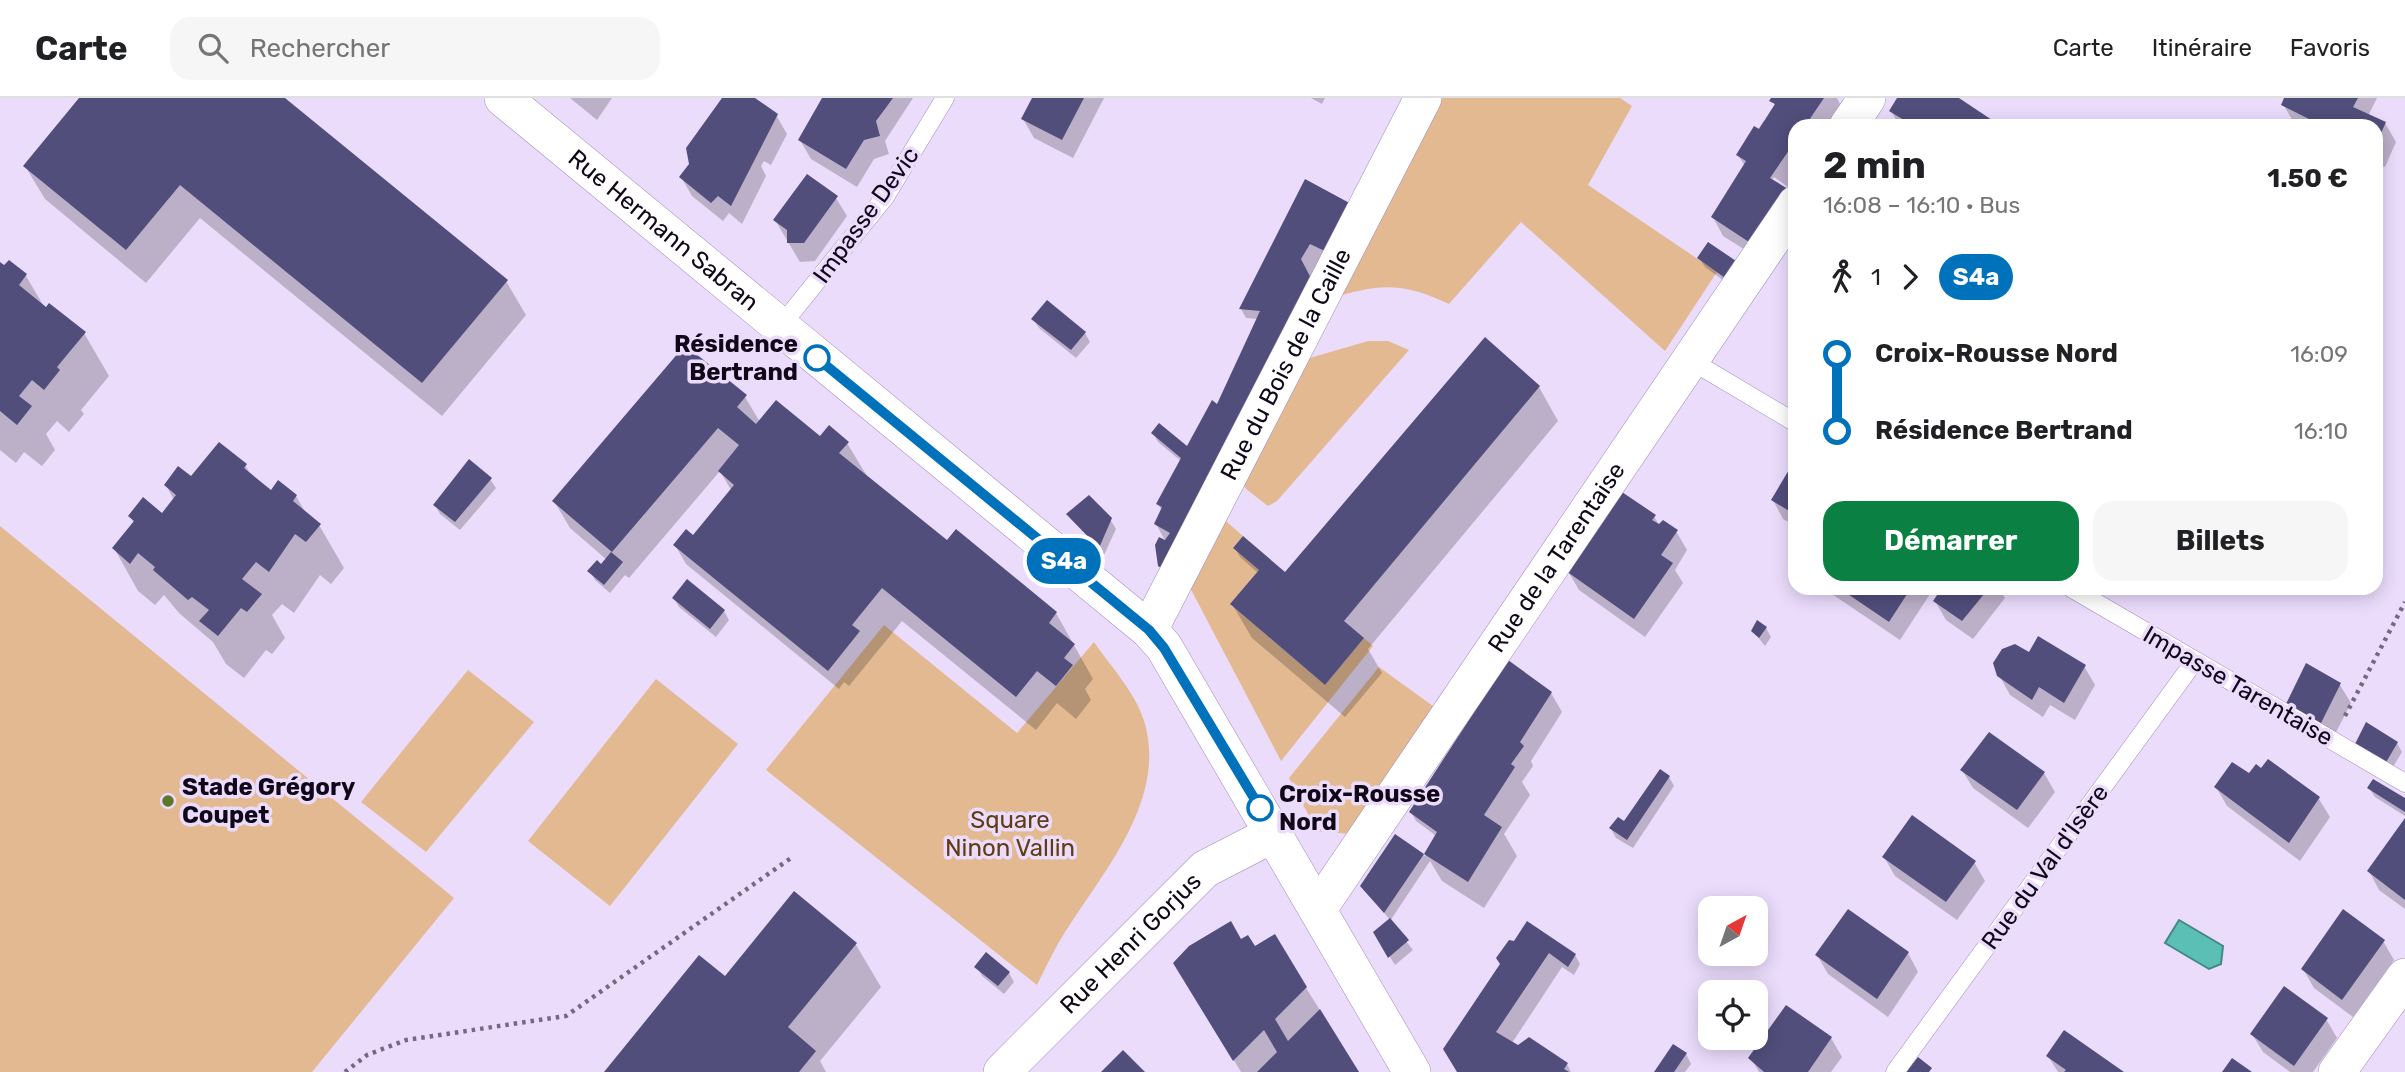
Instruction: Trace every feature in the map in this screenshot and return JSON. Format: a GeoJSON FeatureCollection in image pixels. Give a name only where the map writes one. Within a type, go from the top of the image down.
{"type":"FeatureCollection","features":[{"type":"Feature","properties":{"kind":"street","name":"Rue Hermann Sabran"},"geometry":{"type":"LineString","coordinates":[[503,98],[1149,630],[1164,648],[1275,833],[1412,1072]]}},
{"type":"Feature","properties":{"kind":"street","name":"Rue du Bois de la Caille"},"geometry":{"type":"LineString","coordinates":[[1149,630],[1423,98]]}},
{"type":"Feature","properties":{"kind":"street"},"geometry":{"type":"LineString","coordinates":[[1853,119],[1867,98]]}},
{"type":"Feature","properties":{"kind":"street","name":"Rue de la Tarentaise"},"geometry":{"type":"LineString","coordinates":[[1318,909],[1788,216]]}},
{"type":"Feature","properties":{"kind":"street","name":"Rue Henri Gorjus"},"geometry":{"type":"LineString","coordinates":[[1002,1072],[1205,869],[1275,833]]}},
{"type":"Feature","properties":{"kind":"street"},"geometry":{"type":"LineString","coordinates":[[2337,1072],[2405,977]]}},
{"type":"Feature","properties":{"kind":"lane","name":"Impasse Devic"},"geometry":{"type":"LineString","coordinates":[[779,328],[885,197],[946,98]]}},
{"type":"Feature","properties":{"kind":"lane"},"geometry":{"type":"LineString","coordinates":[[1690,360],[1788,418]]}},
{"type":"Feature","properties":{"kind":"lane","name":"Impasse Tarentaise"},"geometry":{"type":"LineString","coordinates":[[2083,595],[2405,783]]}},
{"type":"Feature","properties":{"kind":"lane","name":"Rue du Val d'Isère"},"geometry":{"type":"LineString","coordinates":[[1895,1072],[2194,662]]}},
{"type":"Feature","properties":{"kind":"path"},"geometry":{"type":"LineString","coordinates":[[2333,740],[2405,602]]}},
{"type":"Feature","properties":{"kind":"path"},"geometry":{"type":"LineString","coordinates":[[345,1072],[367,1055],[406,1040],[566,1016],[791,858]]}},
{"type":"Feature","properties":{"kind":"green space"},"geometry":{"type":"Polygon","coordinates":[[[1430,98],[1620,98],[1632,106],[1588,185],[1717,272],[1665,351],[1521,222],[1449,304],[1417,291],[1389,287],[1362,290],[1329,299],[1430,98]]]}},
{"type":"Feature","properties":{"kind":"green space"},"geometry":{"type":"Polygon","coordinates":[[[1368,341],[1388,341],[1409,350],[1277,501],[1268,506],[1246,489],[1239,478],[1310,358],[1368,341]]]}},
{"type":"Feature","properties":{"kind":"green space"},"geometry":{"type":"Polygon","coordinates":[[[1220,516],[1243,536],[1233,548],[1259,570],[1231,605],[1325,685],[1364,638],[1373,646],[1281,761],[1187,582],[1220,516]]]}},
{"type":"Feature","properties":{"kind":"green space","name":"Stade Grégory Coupet"},"geometry":{"type":"Polygon","coordinates":[[[0,526],[454,898],[312,1072],[0,1072],[0,526]]]}},
{"type":"Feature","properties":{"kind":"green space","name":"Square Ninon Vallin"},"geometry":{"type":"Polygon","coordinates":[[[884,625],[1017,733],[1094,642],[1130,691],[1141,713],[1149,754],[1146,783],[1138,811],[1125,839],[1059,942],[1037,985],[766,770],[884,625]]]}},
{"type":"Feature","properties":{"kind":"green space"},"geometry":{"type":"Polygon","coordinates":[[[1379,667],[1433,706],[1349,834],[1317,831],[1289,778],[1379,667]]]}},
{"type":"Feature","properties":{"kind":"green space"},"geometry":{"type":"Polygon","coordinates":[[[468,670],[534,722],[426,852],[361,802],[468,670]]]}},
{"type":"Feature","properties":{"kind":"green space"},"geometry":{"type":"Polygon","coordinates":[[[656,679],[738,744],[610,906],[528,841],[656,679]]]}},
{"type":"Feature","properties":{"kind":"shaded area"},"geometry":{"type":"Polygon","coordinates":[[[2179,920],[2223,946],[2221,964],[2209,969],[2165,943],[2179,920]]]}},
{"type":"Feature","properties":{"kind":"building"},"geometry":{"type":"Polygon","coordinates":[[[79,98],[285,98],[508,280],[422,383],[180,185],[126,250],[23,166],[79,98]]]}},
{"type":"Feature","properties":{"kind":"building"},"geometry":{"type":"Polygon","coordinates":[[[722,98],[755,98],[778,114],[731,206],[718,196],[711,203],[679,177],[689,164],[686,148],[722,98]]]}},
{"type":"Feature","properties":{"kind":"building"},"geometry":{"type":"Polygon","coordinates":[[[822,98],[893,98],[876,121],[880,136],[864,140],[846,169],[798,140],[822,98]]]}},
{"type":"Feature","properties":{"kind":"building"},"geometry":{"type":"Polygon","coordinates":[[[1032,98],[1084,98],[1062,140],[1021,119],[1032,98]]]}},
{"type":"Feature","properties":{"kind":"building"},"geometry":{"type":"Polygon","coordinates":[[[1771,98],[1824,98],[1810,119],[1788,119],[1788,152],[1770,178],[1788,189],[1752,244],[1711,217],[1746,161],[1736,155],[1754,126],[1759,129],[1775,104],[1769,101],[1771,98]]]}},
{"type":"Feature","properties":{"kind":"building"},"geometry":{"type":"Polygon","coordinates":[[[1897,98],[1959,98],[1990,119],[1902,119],[1889,111],[1897,98]]]}},
{"type":"Feature","properties":{"kind":"building"},"geometry":{"type":"Polygon","coordinates":[[[2284,98],[2358,98],[2353,107],[2379,119],[2309,119],[2281,105],[2284,98]]]}},
{"type":"Feature","properties":{"kind":"building"},"geometry":{"type":"Polygon","coordinates":[[[807,174],[838,196],[804,243],[787,243],[787,230],[773,220],[807,174]]]}},
{"type":"Feature","properties":{"kind":"building"},"geometry":{"type":"Polygon","coordinates":[[[1305,179],[1355,206],[1331,254],[1310,244],[1301,259],[1315,286],[1166,571],[1158,566],[1155,545],[1159,537],[1165,540],[1170,533],[1154,524],[1162,507],[1156,504],[1181,458],[1151,433],[1159,423],[1187,446],[1212,400],[1217,404],[1260,311],[1239,309],[1305,179]]]}},
{"type":"Feature","properties":{"kind":"building"},"geometry":{"type":"Polygon","coordinates":[[[1708,242],[1739,263],[1728,280],[1697,258],[1708,242]]]}},
{"type":"Feature","properties":{"kind":"building"},"geometry":{"type":"Polygon","coordinates":[[[9,260],[27,274],[19,285],[46,307],[49,303],[86,332],[57,367],[60,370],[44,390],[32,380],[19,396],[32,406],[17,425],[0,411],[0,262],[4,265],[9,260]]]}},
{"type":"Feature","properties":{"kind":"building"},"geometry":{"type":"Polygon","coordinates":[[[1047,300],[1086,332],[1071,350],[1031,319],[1047,300]]]}},
{"type":"Feature","properties":{"kind":"building"},"geometry":{"type":"Polygon","coordinates":[[[1485,337],[1540,386],[1344,621],[1364,638],[1325,685],[1230,604],[1259,570],[1233,548],[1243,536],[1285,572],[1485,337]]]}},
{"type":"Feature","properties":{"kind":"building"},"geometry":{"type":"Polygon","coordinates":[[[685,345],[747,395],[737,407],[756,424],[776,400],[820,436],[829,425],[849,442],[839,453],[947,540],[956,529],[1057,612],[1049,623],[1075,644],[1064,658],[1073,665],[1056,686],[1037,671],[1016,697],[882,588],[852,625],[860,631],[828,671],[673,545],[686,529],[693,535],[734,485],[718,471],[739,445],[718,428],[612,552],[552,501],[685,345]]]}},
{"type":"Feature","properties":{"kind":"building"},"geometry":{"type":"Polygon","coordinates":[[[219,442],[247,464],[244,468],[271,490],[278,480],[297,495],[293,501],[321,524],[306,542],[295,534],[269,572],[256,562],[242,579],[262,594],[247,612],[241,608],[218,636],[199,621],[209,610],[192,597],[188,600],[153,570],[155,567],[138,553],[130,564],[112,548],[134,521],[128,516],[143,497],[162,513],[176,495],[164,485],[178,466],[191,476],[219,442]]]}},
{"type":"Feature","properties":{"kind":"building"},"geometry":{"type":"Polygon","coordinates":[[[469,459],[492,478],[455,522],[433,505],[469,459]]]}},
{"type":"Feature","properties":{"kind":"building"},"geometry":{"type":"Polygon","coordinates":[[[1788,471],[1788,510],[1771,500],[1788,471]]]}},
{"type":"Feature","properties":{"kind":"building"},"geometry":{"type":"Polygon","coordinates":[[[1619,490],[1656,515],[1652,520],[1659,524],[1663,520],[1678,530],[1661,555],[1673,563],[1634,619],[1566,571],[1619,490]]]}},
{"type":"Feature","properties":{"kind":"building"},"geometry":{"type":"Polygon","coordinates":[[[1089,495],[1112,518],[1099,548],[1066,514],[1089,495]]]}},
{"type":"Feature","properties":{"kind":"building"},"geometry":{"type":"Polygon","coordinates":[[[611,552],[623,562],[604,585],[587,571],[597,560],[601,564],[611,552]]]}},
{"type":"Feature","properties":{"kind":"building"},"geometry":{"type":"Polygon","coordinates":[[[687,579],[725,610],[710,629],[672,598],[687,579]]]}},
{"type":"Feature","properties":{"kind":"building"},"geometry":{"type":"Polygon","coordinates":[[[1849,595],[1906,595],[1889,622],[1849,595]]]}},
{"type":"Feature","properties":{"kind":"building"},"geometry":{"type":"Polygon","coordinates":[[[1937,595],[1983,595],[1962,621],[1933,601],[1937,595]]]}},
{"type":"Feature","properties":{"kind":"building"},"geometry":{"type":"Polygon","coordinates":[[[1757,620],[1767,627],[1759,638],[1751,631],[1757,620]]]}},
{"type":"Feature","properties":{"kind":"building"},"geometry":{"type":"Polygon","coordinates":[[[2038,636],[2086,665],[2064,703],[2039,687],[2032,700],[1997,676],[1993,663],[2002,649],[2015,644],[2029,652],[2038,636]]]}},
{"type":"Feature","properties":{"kind":"building"},"geometry":{"type":"Polygon","coordinates":[[[1508,660],[1552,692],[1520,742],[1524,746],[1511,764],[1515,767],[1484,815],[1502,827],[1468,882],[1424,854],[1437,832],[1409,812],[1508,660]]]}},
{"type":"Feature","properties":{"kind":"building"},"geometry":{"type":"Polygon","coordinates":[[[2306,663],[2341,683],[2319,727],[2285,706],[2306,663]]]}},
{"type":"Feature","properties":{"kind":"building"},"geometry":{"type":"Polygon","coordinates":[[[2366,722],[2398,742],[2385,764],[2354,746],[2366,722]]]}},
{"type":"Feature","properties":{"kind":"building"},"geometry":{"type":"Polygon","coordinates":[[[1989,732],[2045,772],[2017,810],[1960,770],[1989,732]]]}},
{"type":"Feature","properties":{"kind":"building"},"geometry":{"type":"Polygon","coordinates":[[[2268,759],[2320,797],[2289,843],[2214,787],[2232,762],[2249,773],[2256,764],[2261,768],[2268,759]]]}},
{"type":"Feature","properties":{"kind":"building"},"geometry":{"type":"Polygon","coordinates":[[[1660,769],[1670,776],[1627,840],[1609,828],[1618,817],[1624,821],[1660,769]]]}},
{"type":"Feature","properties":{"kind":"building"},"geometry":{"type":"Polygon","coordinates":[[[2373,779],[2405,798],[2405,812],[2367,788],[2373,779]]]}},
{"type":"Feature","properties":{"kind":"building"},"geometry":{"type":"Polygon","coordinates":[[[1912,815],[1976,861],[1946,902],[1882,857],[1912,815]]]}},
{"type":"Feature","properties":{"kind":"building"},"geometry":{"type":"Polygon","coordinates":[[[2405,818],[2405,900],[2367,871],[2405,818]]]}},
{"type":"Feature","properties":{"kind":"building"},"geometry":{"type":"Polygon","coordinates":[[[1395,834],[1424,854],[1384,913],[1360,886],[1395,834]]]}},
{"type":"Feature","properties":{"kind":"building"},"geometry":{"type":"Polygon","coordinates":[[[794,891],[857,943],[788,1027],[816,1051],[799,1072],[604,1072],[699,955],[725,976],[794,891]]]}},
{"type":"Feature","properties":{"kind":"building"},"geometry":{"type":"Polygon","coordinates":[[[1848,909],[1909,952],[1877,999],[1815,955],[1848,909]]]}},
{"type":"Feature","properties":{"kind":"building"},"geometry":{"type":"Polygon","coordinates":[[[2343,909],[2385,940],[2342,1000],[2301,969],[2343,909]]]}},
{"type":"Feature","properties":{"kind":"building"},"geometry":{"type":"Polygon","coordinates":[[[1390,918],[1409,940],[1388,958],[1373,932],[1390,918]]]}},
{"type":"Feature","properties":{"kind":"building"},"geometry":{"type":"Polygon","coordinates":[[[1231,921],[1241,939],[1248,935],[1255,946],[1275,934],[1307,987],[1275,1019],[1288,1041],[1320,1009],[1359,1072],[1257,1072],[1277,1052],[1264,1030],[1233,1061],[1173,963],[1189,946],[1231,921]]]}},
{"type":"Feature","properties":{"kind":"building"},"geometry":{"type":"Polygon","coordinates":[[[1527,921],[1576,954],[1568,967],[1549,953],[1496,1032],[1518,1045],[1529,1037],[1568,1063],[1564,1069],[1569,1072],[1457,1072],[1443,1049],[1500,964],[1496,958],[1509,940],[1514,941],[1527,921]]]}},
{"type":"Feature","properties":{"kind":"building"},"geometry":{"type":"Polygon","coordinates":[[[986,952],[1010,972],[998,986],[974,967],[986,952]]]}},
{"type":"Feature","properties":{"kind":"building"},"geometry":{"type":"Polygon","coordinates":[[[2284,986],[2328,1018],[2294,1066],[2250,1034],[2284,986]]]}},
{"type":"Feature","properties":{"kind":"building"},"geometry":{"type":"Polygon","coordinates":[[[1786,1005],[1832,1037],[1808,1072],[1764,1072],[1748,1058],[1754,1050],[1768,1050],[1768,1030],[1786,1005]]]}},
{"type":"Feature","properties":{"kind":"building"},"geometry":{"type":"Polygon","coordinates":[[[2064,1030],[2124,1072],[2064,1072],[2066,1070],[2046,1056],[2064,1030]]]}},
{"type":"Feature","properties":{"kind":"building"},"geometry":{"type":"Polygon","coordinates":[[[1673,1044],[1687,1053],[1674,1072],[1654,1072],[1673,1044]]]}},
{"type":"Feature","properties":{"kind":"building"},"geometry":{"type":"Polygon","coordinates":[[[1123,1050],[1145,1072],[1101,1072],[1123,1050]]]}},
{"type":"Feature","properties":{"kind":"building"},"geometry":{"type":"Polygon","coordinates":[[[1918,1057],[1932,1068],[1929,1072],[1906,1072],[1918,1057]]]}},
{"type":"Feature","properties":{"kind":"building"},"geometry":{"type":"Polygon","coordinates":[[[2232,1058],[2252,1072],[2222,1072],[2232,1058]]]}},
{"type":"Feature","properties":{"kind":"bus line","name":"S4a"},"geometry":{"type":"LineString","coordinates":[[817,358],[1149,630],[1164,648],[1260,808]]}},
{"type":"Feature","properties":{"kind":"place","name":"Résidence Bertrand"},"geometry":{"type":"Point","coordinates":[817,358]}},
{"type":"Feature","properties":{"kind":"place","name":"Stade Grégory Coupet"},"geometry":{"type":"Point","coordinates":[168,801]}},
{"type":"Feature","properties":{"kind":"place","name":"Croix-Rousse Nord"},"geometry":{"type":"Point","coordinates":[1260,808]}}]}
